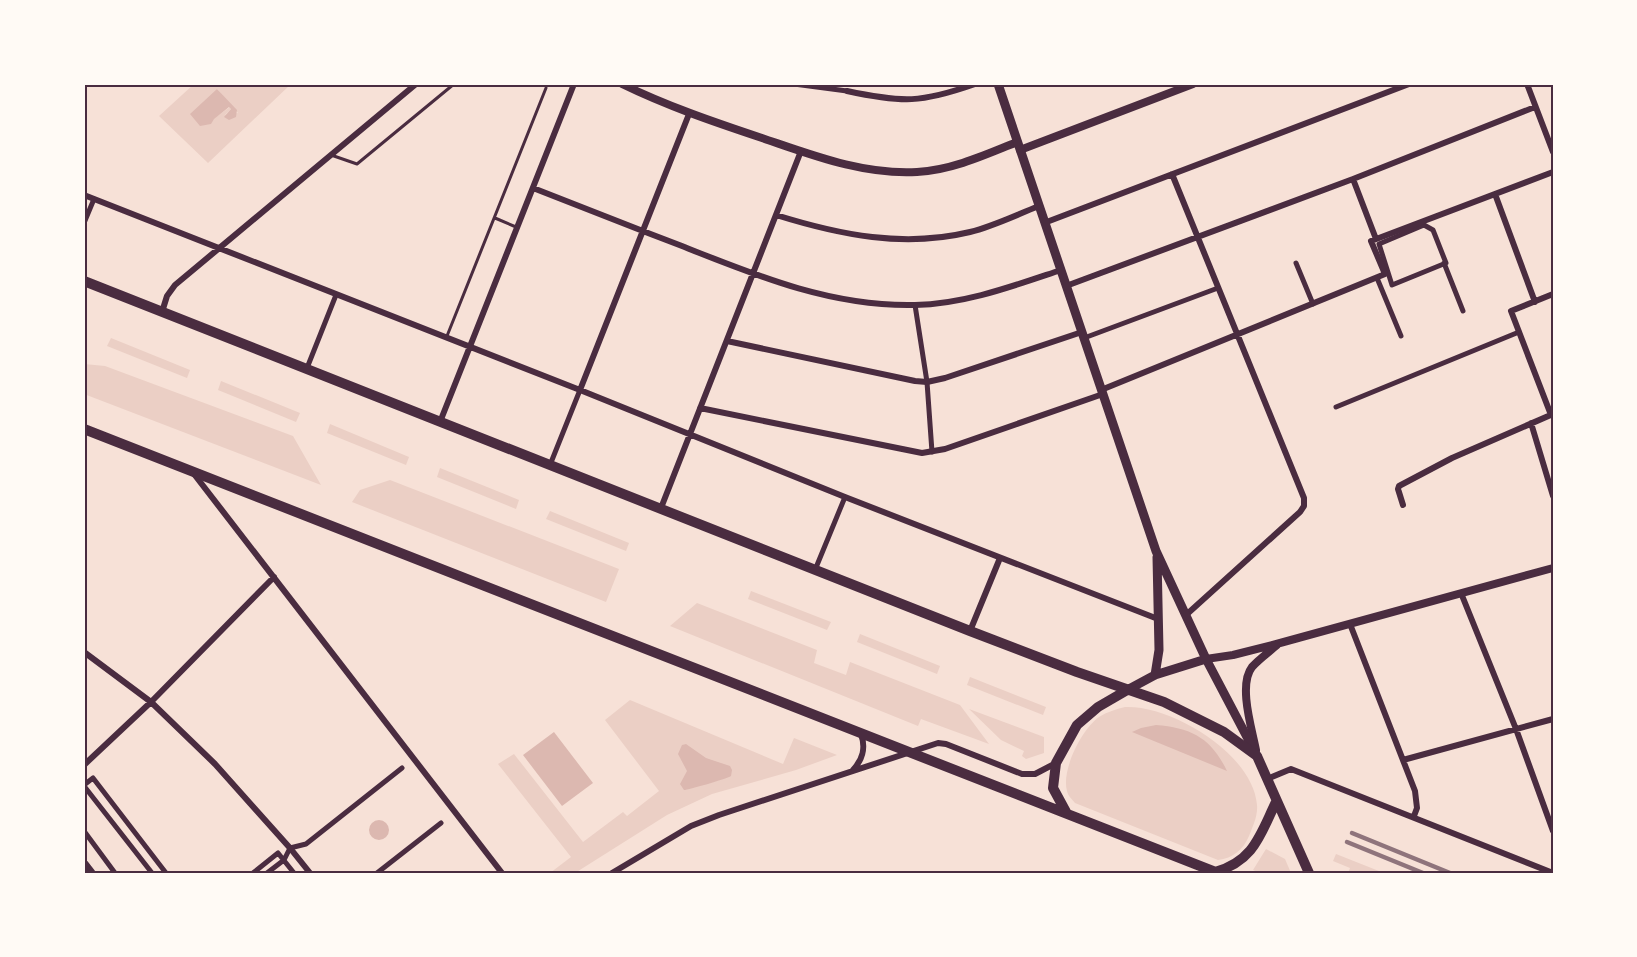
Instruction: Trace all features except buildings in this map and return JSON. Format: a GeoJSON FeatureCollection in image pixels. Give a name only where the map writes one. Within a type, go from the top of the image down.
{"type":"FeatureCollection","features":[{"type":"Feature","properties":{"kind":"main road"},"geometry":{"type":"LineString","coordinates":[[998,84],[1156,551],[1206,659],[1257,756],[1310,873]]}},
{"type":"Feature","properties":{"kind":"main road"},"geometry":{"type":"LineString","coordinates":[[84,281],[970,631],[1195,715],[1224,732],[1257,756]]}},
{"type":"Feature","properties":{"kind":"main road"},"geometry":{"type":"LineString","coordinates":[[84,429],[1216,872],[1231,867],[1250,851],[1260,837],[1276,802]]}},
{"type":"Feature","properties":{"kind":"main road"},"geometry":{"type":"LineString","coordinates":[[1155,675],[1159,650],[1156,551]]}},
{"type":"Feature","properties":{"kind":"main road"},"geometry":{"type":"LineString","coordinates":[[1066,812],[1053,788],[1056,763],[1077,725],[1098,707],[1155,675],[1206,659]]}},
{"type":"Feature","properties":{"kind":"main road"},"geometry":{"type":"LineString","coordinates":[[84,864],[91,873]]}},
{"type":"Feature","properties":{"kind":"street"},"geometry":{"type":"LineString","coordinates":[[162,312],[167,296],[175,285],[416,84]]}},
{"type":"Feature","properties":{"kind":"street"},"geometry":{"type":"LineString","coordinates":[[440,422],[574,84]]}},
{"type":"Feature","properties":{"kind":"street"},"geometry":{"type":"LineString","coordinates":[[622,84],[632,86],[690,114],[801,152],[869,170],[917,172],[956,165],[1018,146],[1193,84]]}},
{"type":"Feature","properties":{"kind":"street"},"geometry":{"type":"LineString","coordinates":[[794,84],[903,101],[942,96],[975,84]]}},
{"type":"Feature","properties":{"kind":"street"},"geometry":{"type":"LineString","coordinates":[[1044,223],[1409,84]]}},
{"type":"Feature","properties":{"kind":"street"},"geometry":{"type":"LineString","coordinates":[[1527,84],[1553,152]]}},
{"type":"Feature","properties":{"kind":"street"},"geometry":{"type":"LineString","coordinates":[[1066,286],[1353,179],[1535,107]]}},
{"type":"Feature","properties":{"kind":"street"},"geometry":{"type":"LineString","coordinates":[[550,465],[690,114]]}},
{"type":"Feature","properties":{"kind":"street"},"geometry":{"type":"LineString","coordinates":[[661,508],[801,152]]}},
{"type":"Feature","properties":{"kind":"street"},"geometry":{"type":"LineString","coordinates":[[1444,264],[1392,285],[1378,244],[1553,172]]}},
{"type":"Feature","properties":{"kind":"street"},"geometry":{"type":"LineString","coordinates":[[1172,174],[1304,498],[1304,506],[1300,512],[1186,615]]}},
{"type":"Feature","properties":{"kind":"street"},"geometry":{"type":"LineString","coordinates":[[1353,179],[1376,239]]}},
{"type":"Feature","properties":{"kind":"street"},"geometry":{"type":"LineString","coordinates":[[533,188],[753,275],[816,294],[854,302],[915,305],[939,303],[979,296],[1060,270]]}},
{"type":"Feature","properties":{"kind":"street"},"geometry":{"type":"LineString","coordinates":[[1495,194],[1535,302]]}},
{"type":"Feature","properties":{"kind":"street"},"geometry":{"type":"LineString","coordinates":[[84,195],[1158,620]]}},
{"type":"Feature","properties":{"kind":"street"},"geometry":{"type":"LineString","coordinates":[[84,223],[94,199]]}},
{"type":"Feature","properties":{"kind":"street"},"geometry":{"type":"LineString","coordinates":[[776,215],[848,234],[899,240],[952,236],[1039,206]]}},
{"type":"Feature","properties":{"kind":"street"},"geometry":{"type":"LineString","coordinates":[[700,408],[912,451],[932,452],[987,436],[1102,392],[1377,278],[1385,274],[1371,241],[1427,224]]}},
{"type":"Feature","properties":{"kind":"street"},"geometry":{"type":"LineString","coordinates":[[1427,224],[1433,230],[1463,311]]}},
{"type":"Feature","properties":{"kind":"street"},"geometry":{"type":"LineString","coordinates":[[1296,263],[1313,304]]}},
{"type":"Feature","properties":{"kind":"street"},"geometry":{"type":"LineString","coordinates":[[1377,278],[1401,336]]}},
{"type":"Feature","properties":{"kind":"street"},"geometry":{"type":"LineString","coordinates":[[727,341],[927,382],[1083,335],[1218,288]]}},
{"type":"Feature","properties":{"kind":"street"},"geometry":{"type":"LineString","coordinates":[[306,369],[336,294]]}},
{"type":"Feature","properties":{"kind":"street"},"geometry":{"type":"LineString","coordinates":[[1403,506],[1399,486],[1452,458],[1552,414],[1511,311],[1553,294]]}},
{"type":"Feature","properties":{"kind":"street"},"geometry":{"type":"LineString","coordinates":[[915,305],[927,382],[932,452]]}},
{"type":"Feature","properties":{"kind":"street"},"geometry":{"type":"LineString","coordinates":[[1336,406],[1519,333]]}},
{"type":"Feature","properties":{"kind":"street"},"geometry":{"type":"LineString","coordinates":[[1531,423],[1553,496]]}},
{"type":"Feature","properties":{"kind":"street"},"geometry":{"type":"LineString","coordinates":[[192,471],[502,873]]}},
{"type":"Feature","properties":{"kind":"street"},"geometry":{"type":"LineString","coordinates":[[815,570],[845,497]]}},
{"type":"Feature","properties":{"kind":"street"},"geometry":{"type":"LineString","coordinates":[[970,631],[1000,558]]}},
{"type":"Feature","properties":{"kind":"street"},"geometry":{"type":"LineString","coordinates":[[1206,659],[1280,643],[1553,568]]}},
{"type":"Feature","properties":{"kind":"street"},"geometry":{"type":"LineString","coordinates":[[84,765],[151,702],[274,577]]}},
{"type":"Feature","properties":{"kind":"street"},"geometry":{"type":"LineString","coordinates":[[1461,593],[1516,729],[1553,831]]}},
{"type":"Feature","properties":{"kind":"street"},"geometry":{"type":"LineString","coordinates":[[1350,624],[1415,791],[1417,808],[1414,816]]}},
{"type":"Feature","properties":{"kind":"street"},"geometry":{"type":"LineString","coordinates":[[1257,756],[1246,696],[1248,674],[1253,666],[1280,643]]}},
{"type":"Feature","properties":{"kind":"street"},"geometry":{"type":"LineString","coordinates":[[84,652],[151,702],[215,764],[310,873]]}},
{"type":"Feature","properties":{"kind":"street"},"geometry":{"type":"LineString","coordinates":[[1403,760],[1553,719]]}},
{"type":"Feature","properties":{"kind":"street"},"geometry":{"type":"LineString","coordinates":[[851,773],[863,755],[864,745],[861,734]]}},
{"type":"Feature","properties":{"kind":"street"},"geometry":{"type":"LineString","coordinates":[[612,873],[691,826],[938,743],[1014,772],[1035,774],[1056,763]]}},
{"type":"Feature","properties":{"kind":"street"},"geometry":{"type":"LineString","coordinates":[[267,873],[284,860],[290,848],[306,844],[402,768]]}},
{"type":"Feature","properties":{"kind":"street"},"geometry":{"type":"LineString","coordinates":[[1266,779],[1291,769],[1553,873]]}},
{"type":"Feature","properties":{"kind":"street"},"geometry":{"type":"LineString","coordinates":[[152,873],[84,785],[93,778],[166,873]]}},
{"type":"Feature","properties":{"kind":"street"},"geometry":{"type":"LineString","coordinates":[[377,873],[441,823]]}},
{"type":"Feature","properties":{"kind":"street"},"geometry":{"type":"LineString","coordinates":[[84,831],[115,873]]}},
{"type":"Feature","properties":{"kind":"street"},"geometry":{"type":"LineString","coordinates":[[253,873],[278,854],[294,873]]}},
{"type":"Feature","properties":{"kind":"lane"},"geometry":{"type":"LineString","coordinates":[[330,155],[357,164],[454,84]]}},
{"type":"Feature","properties":{"kind":"lane"},"geometry":{"type":"LineString","coordinates":[[446,338],[546,88]]}},
{"type":"Feature","properties":{"kind":"lane"},"geometry":{"type":"LineString","coordinates":[[495,218],[517,228]]}},
{"type":"Feature","properties":{"kind":"shaded area"},"geometry":{"type":"Polygon","coordinates":[[[194,84],[291,84],[208,163],[159,116],[194,84]],[[217,89],[213,119],[230,107],[231,109],[225,115],[238,113],[217,89]]]}},
{"type":"Feature","properties":{"kind":"shaded area"},"geometry":{"type":"Polygon","coordinates":[[[217,89],[237,110],[236,117],[229,120],[224,117],[231,109],[229,107],[211,124],[200,126],[190,114],[217,89]]]}},
{"type":"Feature","properties":{"kind":"shaded area"},"geometry":{"type":"Polygon","coordinates":[[[111,338],[190,370],[187,378],[107,346],[111,338]]]}},
{"type":"Feature","properties":{"kind":"shaded area"},"geometry":{"type":"Polygon","coordinates":[[[84,364],[105,366],[293,436],[321,485],[84,394],[84,364]]]}},
{"type":"Feature","properties":{"kind":"shaded area"},"geometry":{"type":"Polygon","coordinates":[[[221,381],[300,413],[296,422],[218,390],[221,381]]]}},
{"type":"Feature","properties":{"kind":"shaded area"},"geometry":{"type":"Polygon","coordinates":[[[330,424],[409,457],[406,465],[327,433],[330,424]]]}},
{"type":"Feature","properties":{"kind":"shaded area"},"geometry":{"type":"Polygon","coordinates":[[[440,468],[519,500],[516,509],[437,477],[440,468]]]}},
{"type":"Feature","properties":{"kind":"shaded area"},"geometry":{"type":"Polygon","coordinates":[[[390,480],[619,569],[606,602],[352,502],[360,490],[390,480]]]}},
{"type":"Feature","properties":{"kind":"shaded area"},"geometry":{"type":"Polygon","coordinates":[[[550,511],[629,543],[626,551],[546,519],[550,511]]]}},
{"type":"Feature","properties":{"kind":"shaded area"},"geometry":{"type":"Polygon","coordinates":[[[751,591],[831,622],[827,630],[748,599],[751,591]]]}},
{"type":"Feature","properties":{"kind":"shaded area"},"geometry":{"type":"Polygon","coordinates":[[[697,603],[817,650],[814,663],[846,675],[850,662],[960,705],[989,744],[921,719],[918,726],[670,626],[697,603]]]}},
{"type":"Feature","properties":{"kind":"shaded area"},"geometry":{"type":"Polygon","coordinates":[[[860,634],[940,666],[937,674],[857,642],[860,634]]]}},
{"type":"Feature","properties":{"kind":"shaded area"},"geometry":{"type":"Polygon","coordinates":[[[970,677],[1046,707],[1043,715],[967,685],[970,677]]]}},
{"type":"Feature","properties":{"kind":"shaded area"},"geometry":{"type":"Polygon","coordinates":[[[630,700],[783,764],[794,738],[837,755],[796,770],[712,794],[667,815],[575,873],[550,873],[571,857],[498,764],[514,754],[583,842],[623,812],[627,816],[659,791],[605,720],[630,700]]]}},
{"type":"Feature","properties":{"kind":"shaded area"},"geometry":{"type":"Polygon","coordinates":[[[1125,707],[1165,714],[1186,724],[1207,736],[1226,751],[1241,768],[1252,786],[1257,809],[1249,836],[1237,852],[1218,860],[1075,803],[1070,797],[1067,791],[1067,772],[1080,740],[1099,717],[1125,707]]]}},
{"type":"Feature","properties":{"kind":"shaded area"},"geometry":{"type":"Polygon","coordinates":[[[969,709],[1044,737],[1044,753],[1026,759],[1022,756],[1024,751],[1001,740],[969,709]]]}},
{"type":"Feature","properties":{"kind":"shaded area"},"geometry":{"type":"Polygon","coordinates":[[[1156,725],[1180,729],[1199,737],[1214,750],[1227,771],[1132,732],[1156,725]]]}},
{"type":"Feature","properties":{"kind":"shaded area"},"geometry":{"type":"Polygon","coordinates":[[[554,732],[593,783],[562,806],[523,755],[554,732]]]}},
{"type":"Feature","properties":{"kind":"shaded area"},"geometry":{"type":"Polygon","coordinates":[[[686,744],[706,758],[730,766],[731,776],[684,790],[680,784],[687,771],[678,754],[682,745],[686,744]]]}},
{"type":"Feature","properties":{"kind":"shaded area"},"geometry":{"type":"Polygon","coordinates":[[[379,820],[386,823],[389,830],[386,837],[379,840],[372,837],[369,830],[372,823],[379,820]]]}},
{"type":"Feature","properties":{"kind":"shaded area"},"geometry":{"type":"Polygon","coordinates":[[[1266,849],[1285,859],[1291,873],[1260,873],[1253,870],[1266,849]]]}},
{"type":"Feature","properties":{"kind":"shaded area"},"geometry":{"type":"Polygon","coordinates":[[[1336,854],[1384,873],[1348,873],[1350,868],[1333,861],[1336,854]]]}},
{"type":"Feature","properties":{"kind":"railway"},"geometry":{"type":"LineString","coordinates":[[1352,833],[1450,873]]}},
{"type":"Feature","properties":{"kind":"railway"},"geometry":{"type":"LineString","coordinates":[[1347,842],[1423,873]]}}]}
